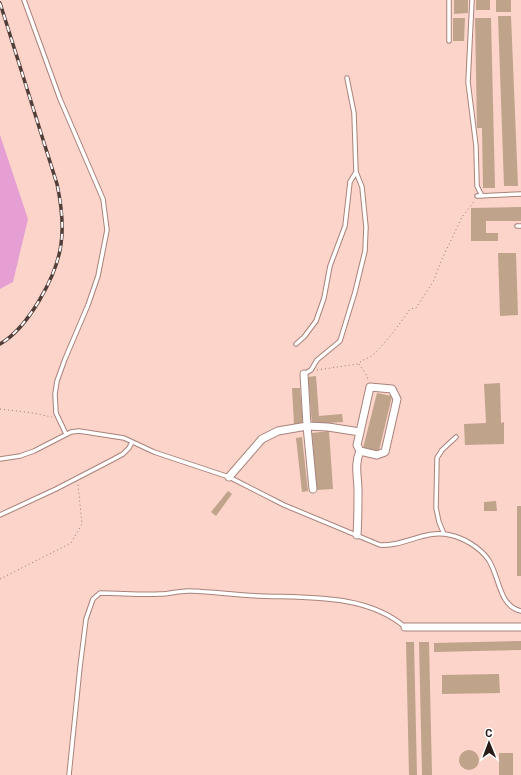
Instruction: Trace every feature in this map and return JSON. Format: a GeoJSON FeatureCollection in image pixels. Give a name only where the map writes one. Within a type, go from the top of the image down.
{"type":"FeatureCollection","features":[{"type":"Feature","properties":{"kind":"street"},"geometry":{"type":"LineString","coordinates":[[304,374],[313,489]]}},
{"type":"Feature","properties":{"kind":"street"},"geometry":{"type":"LineString","coordinates":[[357,535],[358,489],[356,467],[357,458],[360,451],[357,445],[370,387],[392,389],[397,399],[385,452],[377,455],[360,451]]}},
{"type":"Feature","properties":{"kind":"street"},"geometry":{"type":"LineString","coordinates":[[230,477],[262,439],[278,431],[307,426],[328,427],[360,432]]}},
{"type":"Feature","properties":{"kind":"street"},"geometry":{"type":"LineString","coordinates":[[405,627],[521,627]]}},
{"type":"Feature","properties":{"kind":"lane"},"geometry":{"type":"LineString","coordinates":[[24,0],[60,99],[103,199],[107,230],[98,276],[88,305],[57,381],[54,403],[58,419],[66,434]]}},
{"type":"Feature","properties":{"kind":"lane"},"geometry":{"type":"LineString","coordinates":[[449,0],[449,41]]}},
{"type":"Feature","properties":{"kind":"lane"},"geometry":{"type":"LineString","coordinates":[[472,0],[468,82],[476,146],[477,186],[482,196]]}},
{"type":"Feature","properties":{"kind":"lane"},"geometry":{"type":"LineString","coordinates":[[304,374],[311,370],[317,360],[340,341],[355,292],[365,251],[366,227],[362,188],[356,172],[354,113],[347,78]]}},
{"type":"Feature","properties":{"kind":"lane"},"geometry":{"type":"LineString","coordinates":[[296,344],[304,337],[316,321],[324,298],[330,266],[345,226],[350,182],[356,172]]}},
{"type":"Feature","properties":{"kind":"lane"},"geometry":{"type":"LineString","coordinates":[[477,196],[521,194]]}},
{"type":"Feature","properties":{"kind":"lane"},"geometry":{"type":"LineString","coordinates":[[0,459],[20,456],[34,451],[66,434],[79,431],[124,438],[160,454],[230,477],[284,505],[380,545],[388,546],[419,537],[437,534],[444,534],[468,542],[483,553],[488,559],[496,574],[505,601],[514,609],[521,611]]}},
{"type":"Feature","properties":{"kind":"lane"},"geometry":{"type":"LineString","coordinates":[[444,534],[439,522],[436,508],[437,458],[442,450],[456,437]]}},
{"type":"Feature","properties":{"kind":"lane"},"geometry":{"type":"LineString","coordinates":[[0,515],[77,479],[123,454],[132,442]]}},
{"type":"Feature","properties":{"kind":"lane"},"geometry":{"type":"LineString","coordinates":[[69,775],[86,619],[93,599],[100,593],[145,594],[189,591],[340,600],[372,608],[395,618],[405,627]]}},
{"type":"Feature","properties":{"kind":"path"},"geometry":{"type":"LineString","coordinates":[[311,370],[358,364],[363,359],[372,356],[392,334],[410,309],[416,308],[422,301],[434,282],[442,259],[462,217],[477,196]]}},
{"type":"Feature","properties":{"kind":"path"},"geometry":{"type":"LineString","coordinates":[[358,364],[367,376],[370,387]]}},
{"type":"Feature","properties":{"kind":"path"},"geometry":{"type":"LineString","coordinates":[[0,409],[33,413],[58,419]]}},
{"type":"Feature","properties":{"kind":"path"},"geometry":{"type":"LineString","coordinates":[[0,579],[71,542],[82,524],[77,479]]}},
{"type":"Feature","properties":{"kind":"shaded area"},"geometry":{"type":"Polygon","coordinates":[[[0,135],[28,219],[13,282],[0,289],[0,135]]]}},
{"type":"Feature","properties":{"kind":"building"},"geometry":{"type":"Polygon","coordinates":[[[454,0],[468,0],[468,13],[454,14],[454,0]]]}},
{"type":"Feature","properties":{"kind":"building"},"geometry":{"type":"Polygon","coordinates":[[[476,0],[490,0],[490,10],[476,10],[476,0]]]}},
{"type":"Feature","properties":{"kind":"building"},"geometry":{"type":"Polygon","coordinates":[[[496,0],[511,0],[511,12],[496,12],[496,0]]]}},
{"type":"Feature","properties":{"kind":"building"},"geometry":{"type":"Polygon","coordinates":[[[498,16],[511,16],[518,186],[504,186],[498,16]]]}},
{"type":"Feature","properties":{"kind":"building"},"geometry":{"type":"Polygon","coordinates":[[[453,18],[465,18],[464,41],[453,41],[453,18]]]}},
{"type":"Feature","properties":{"kind":"building"},"geometry":{"type":"Polygon","coordinates":[[[475,18],[491,18],[495,188],[483,188],[482,128],[477,128],[475,18]]]}},
{"type":"Feature","properties":{"kind":"building"},"geometry":{"type":"Polygon","coordinates":[[[521,207],[521,221],[486,221],[486,233],[498,233],[498,241],[471,241],[471,208],[521,207]]]}},
{"type":"Feature","properties":{"kind":"building"},"geometry":{"type":"Polygon","coordinates":[[[498,253],[516,253],[518,315],[500,316],[498,253]]]}},
{"type":"Feature","properties":{"kind":"building"},"geometry":{"type":"Polygon","coordinates":[[[316,376],[319,416],[342,414],[343,422],[312,424],[308,377],[316,376]]]}},
{"type":"Feature","properties":{"kind":"building"},"geometry":{"type":"Polygon","coordinates":[[[500,383],[501,423],[504,422],[504,444],[465,445],[464,424],[486,423],[484,384],[500,383]]]}},
{"type":"Feature","properties":{"kind":"building"},"geometry":{"type":"Polygon","coordinates":[[[292,388],[300,388],[303,423],[294,424],[292,388]]]}},
{"type":"Feature","properties":{"kind":"building"},"geometry":{"type":"Polygon","coordinates":[[[377,393],[392,396],[379,451],[363,448],[377,393]]]}},
{"type":"Feature","properties":{"kind":"building"},"geometry":{"type":"Polygon","coordinates":[[[329,431],[333,489],[317,490],[312,433],[329,431]]]}},
{"type":"Feature","properties":{"kind":"building"},"geometry":{"type":"Polygon","coordinates":[[[302,437],[308,491],[302,492],[296,438],[302,437]]]}},
{"type":"Feature","properties":{"kind":"building"},"geometry":{"type":"Polygon","coordinates":[[[228,491],[232,494],[216,516],[211,512],[228,491]]]}},
{"type":"Feature","properties":{"kind":"building"},"geometry":{"type":"Polygon","coordinates":[[[496,501],[497,511],[484,511],[484,502],[496,501]]]}},
{"type":"Feature","properties":{"kind":"building"},"geometry":{"type":"Polygon","coordinates":[[[517,506],[521,506],[521,576],[517,576],[517,506]]]}},
{"type":"Feature","properties":{"kind":"building"},"geometry":{"type":"Polygon","coordinates":[[[521,641],[521,650],[434,652],[434,643],[521,641]]]}},
{"type":"Feature","properties":{"kind":"building"},"geometry":{"type":"Polygon","coordinates":[[[406,642],[414,642],[417,775],[409,775],[406,642]]]}},
{"type":"Feature","properties":{"kind":"building"},"geometry":{"type":"Polygon","coordinates":[[[419,642],[429,642],[432,775],[422,775],[419,642]]]}},
{"type":"Feature","properties":{"kind":"building"},"geometry":{"type":"Polygon","coordinates":[[[499,674],[500,693],[442,694],[442,675],[499,674]]]}},
{"type":"Feature","properties":{"kind":"building"},"geometry":{"type":"Polygon","coordinates":[[[469,750],[476,753],[479,760],[476,767],[469,770],[462,767],[459,760],[462,753],[469,750]]]}},
{"type":"Feature","properties":{"kind":"building"},"geometry":{"type":"Polygon","coordinates":[[[499,753],[513,753],[513,775],[499,775],[499,753]]]}},
{"type":"Feature","properties":{"kind":"railway"},"geometry":{"type":"LineString","coordinates":[[0,3],[57,184],[62,221],[61,244],[58,257],[54,271],[40,300],[21,326],[0,344]]}}]}
